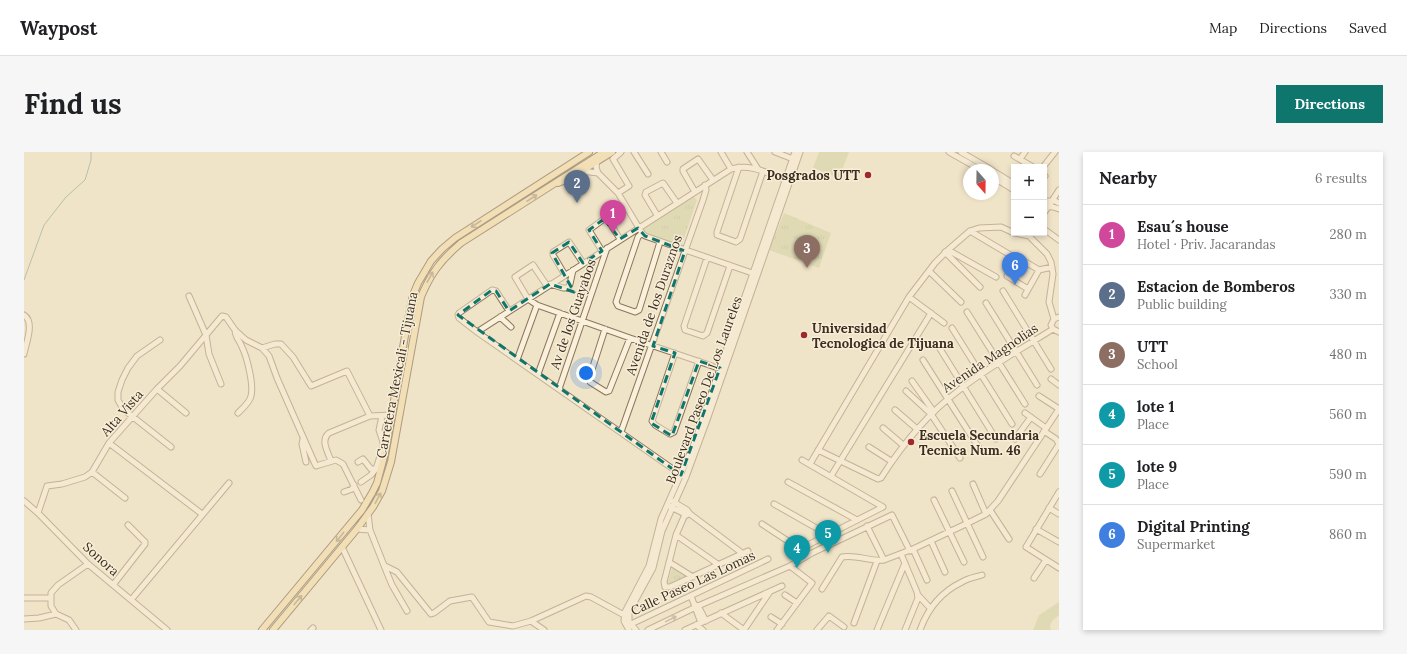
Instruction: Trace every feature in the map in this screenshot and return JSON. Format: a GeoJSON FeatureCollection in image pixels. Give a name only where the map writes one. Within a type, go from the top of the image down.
{"type":"FeatureCollection","features":[{"type":"Feature","properties":{"kind":"main road","name":"Carretera Mexicali - Tijuana"},"geometry":{"type":"LineString","coordinates":[[262,630],[362,510],[377,483],[392,415],[411,305],[418,283],[431,261],[455,238],[589,152]]}},
{"type":"Feature","properties":{"kind":"main road","name":"Carretera Mexicali - Tijuana"},"geometry":{"type":"LineString","coordinates":[[273,630],[357,529],[382,491],[392,462],[421,297],[432,274],[443,258],[461,243],[604,152]]}},
{"type":"Feature","properties":{"kind":"main road"},"geometry":{"type":"LineString","coordinates":[[553,184],[565,182],[612,152]]}},
{"type":"Feature","properties":{"kind":"street"},"geometry":{"type":"LineString","coordinates":[[618,193],[629,186],[613,159],[621,152]]}},
{"type":"Feature","properties":{"kind":"street"},"geometry":{"type":"LineString","coordinates":[[634,152],[648,174]]}},
{"type":"Feature","properties":{"kind":"street"},"geometry":{"type":"LineString","coordinates":[[661,152],[667,162]]}},
{"type":"Feature","properties":{"kind":"street"},"geometry":{"type":"LineString","coordinates":[[722,152],[731,169]]}},
{"type":"Feature","properties":{"kind":"street"},"geometry":{"type":"LineString","coordinates":[[747,152],[761,170]]}},
{"type":"Feature","properties":{"kind":"street"},"geometry":{"type":"LineString","coordinates":[[775,152],[793,159]]}},
{"type":"Feature","properties":{"kind":"street","name":"Boulevard Paseo De Los Laureles"},"geometry":{"type":"LineString","coordinates":[[788,181],[795,152]]}},
{"type":"Feature","properties":{"kind":"street","name":"Boulevard Paseo De Los Laureles"},"geometry":{"type":"LineString","coordinates":[[624,615],[649,566],[658,530],[684,476],[692,449],[722,369],[788,181],[800,152]]}},
{"type":"Feature","properties":{"kind":"street"},"geometry":{"type":"LineString","coordinates":[[949,152],[970,164]]}},
{"type":"Feature","properties":{"kind":"street"},"geometry":{"type":"LineString","coordinates":[[961,152],[982,164]]}},
{"type":"Feature","properties":{"kind":"street"},"geometry":{"type":"LineString","coordinates":[[1020,159],[1025,152]]}},
{"type":"Feature","properties":{"kind":"street"},"geometry":{"type":"LineString","coordinates":[[1045,164],[1055,152]]}},
{"type":"Feature","properties":{"kind":"street"},"geometry":{"type":"LineString","coordinates":[[1014,156],[1028,164]]}},
{"type":"Feature","properties":{"kind":"street"},"geometry":{"type":"LineString","coordinates":[[695,192],[683,169],[698,159],[713,180]]}},
{"type":"Feature","properties":{"kind":"street"},"geometry":{"type":"LineString","coordinates":[[597,161],[596,167],[598,173],[618,193],[638,228],[645,236],[755,274]]}},
{"type":"Feature","properties":{"kind":"street"},"geometry":{"type":"LineString","coordinates":[[739,167],[717,232],[717,235],[736,242],[740,239],[761,170]]}},
{"type":"Feature","properties":{"kind":"street"},"geometry":{"type":"LineString","coordinates":[[477,332],[657,215],[731,169],[739,167],[761,170],[788,181]]}},
{"type":"Feature","properties":{"kind":"street"},"geometry":{"type":"LineString","coordinates":[[582,172],[598,173]]}},
{"type":"Feature","properties":{"kind":"street"},"geometry":{"type":"LineString","coordinates":[[999,174],[1011,182]]}},
{"type":"Feature","properties":{"kind":"street"},"geometry":{"type":"LineString","coordinates":[[999,181],[1011,188]]}},
{"type":"Feature","properties":{"kind":"street"},"geometry":{"type":"LineString","coordinates":[[657,215],[645,195],[646,192],[661,183],[664,183],[677,203]]}},
{"type":"Feature","properties":{"kind":"street","name":"Avenida de los Duraznos"},"geometry":{"type":"LineString","coordinates":[[621,432],[703,200],[706,190],[705,185]]}},
{"type":"Feature","properties":{"kind":"street"},"geometry":{"type":"LineString","coordinates":[[1047,205],[1059,190]]}},
{"type":"Feature","properties":{"kind":"street"},"geometry":{"type":"LineString","coordinates":[[1047,201],[1059,203]]}},
{"type":"Feature","properties":{"kind":"street"},"geometry":{"type":"LineString","coordinates":[[1047,206],[1059,209]]}},
{"type":"Feature","properties":{"kind":"street"},"geometry":{"type":"LineString","coordinates":[[602,251],[589,230],[604,219],[608,220],[620,239]]}},
{"type":"Feature","properties":{"kind":"street"},"geometry":{"type":"LineString","coordinates":[[810,464],[909,298],[928,271],[946,251],[970,231],[979,228],[1001,227],[1011,231]]}},
{"type":"Feature","properties":{"kind":"street"},"geometry":{"type":"LineString","coordinates":[[970,231],[1039,270],[1052,267]]}},
{"type":"Feature","properties":{"kind":"street"},"geometry":{"type":"LineString","coordinates":[[1047,231],[1059,240]]}},
{"type":"Feature","properties":{"kind":"street"},"geometry":{"type":"LineString","coordinates":[[642,233],[638,237],[616,302],[618,306],[635,312],[639,310],[660,242]]}},
{"type":"Feature","properties":{"kind":"street"},"geometry":{"type":"LineString","coordinates":[[1032,236],[1047,254],[1052,267],[1053,274],[1049,302],[1056,318],[1051,323],[1053,329],[1059,332]]}},
{"type":"Feature","properties":{"kind":"street"},"geometry":{"type":"LineString","coordinates":[[565,275],[553,255],[553,252],[569,242],[583,263]]}},
{"type":"Feature","properties":{"kind":"street","name":"Av de los Guayabos"},"geometry":{"type":"LineString","coordinates":[[559,389],[607,248]]}},
{"type":"Feature","properties":{"kind":"street"},"geometry":{"type":"LineString","coordinates":[[946,251],[996,277]]}},
{"type":"Feature","properties":{"kind":"street"},"geometry":{"type":"LineString","coordinates":[[946,251],[980,287]]}},
{"type":"Feature","properties":{"kind":"street"},"geometry":{"type":"LineString","coordinates":[[707,258],[684,328],[685,330],[703,336],[705,335],[730,266]]}},
{"type":"Feature","properties":{"kind":"street"},"geometry":{"type":"LineString","coordinates":[[573,270],[568,288],[549,285],[534,266],[531,265],[515,277],[528,299],[537,305],[722,369]]}},
{"type":"Feature","properties":{"kind":"street"},"geometry":{"type":"LineString","coordinates":[[1025,295],[1039,270]]}},
{"type":"Feature","properties":{"kind":"street"},"geometry":{"type":"LineString","coordinates":[[928,271],[961,302]]}},
{"type":"Feature","properties":{"kind":"street"},"geometry":{"type":"LineString","coordinates":[[1007,276],[1028,288]]}},
{"type":"Feature","properties":{"kind":"street"},"geometry":{"type":"LineString","coordinates":[[509,311],[496,291],[492,290],[458,315],[459,318],[477,332],[684,476]]}},
{"type":"Feature","properties":{"kind":"street"},"geometry":{"type":"LineString","coordinates":[[1003,291],[1051,369]]}},
{"type":"Feature","properties":{"kind":"street"},"geometry":{"type":"LineString","coordinates":[[189,296],[206,335],[209,354],[221,384]]}},
{"type":"Feature","properties":{"kind":"street"},"geometry":{"type":"LineString","coordinates":[[909,298],[944,323]]}},
{"type":"Feature","properties":{"kind":"street"},"geometry":{"type":"LineString","coordinates":[[986,303],[1036,385]]}},
{"type":"Feature","properties":{"kind":"street"},"geometry":{"type":"LineString","coordinates":[[517,360],[537,305]]}},
{"type":"Feature","properties":{"kind":"street"},"geometry":{"type":"LineString","coordinates":[[967,312],[1025,404]]}},
{"type":"Feature","properties":{"kind":"street"},"geometry":{"type":"LineString","coordinates":[[538,374],[560,313]]}},
{"type":"Feature","properties":{"kind":"street"},"geometry":{"type":"LineString","coordinates":[[831,476],[931,313]]}},
{"type":"Feature","properties":{"kind":"street"},"geometry":{"type":"LineString","coordinates":[[24,315],[30,322],[24,354]]}},
{"type":"Feature","properties":{"kind":"street","name":"Alta Vista"},"geometry":{"type":"LineString","coordinates":[[92,472],[109,443],[180,366],[222,316],[226,317],[235,330]]}},
{"type":"Feature","properties":{"kind":"street"},"geometry":{"type":"LineString","coordinates":[[500,317],[511,327]]}},
{"type":"Feature","properties":{"kind":"street"},"geometry":{"type":"LineString","coordinates":[[952,328],[1012,424]]}},
{"type":"Feature","properties":{"kind":"street"},"geometry":{"type":"LineString","coordinates":[[605,329],[589,379],[590,382],[606,392],[610,391],[630,338]]}},
{"type":"Feature","properties":{"kind":"street","name":"Avenida Magnolias"},"geometry":{"type":"LineString","coordinates":[[840,461],[878,479],[881,478],[903,445],[932,413],[948,399],[981,374],[1053,329]]}},
{"type":"Feature","properties":{"kind":"street"},"geometry":{"type":"LineString","coordinates":[[235,330],[246,340],[262,348],[269,356],[277,378],[316,466],[336,460],[343,464],[361,500]]}},
{"type":"Feature","properties":{"kind":"street"},"geometry":{"type":"LineString","coordinates":[[235,330],[237,338],[246,356],[252,389],[250,398],[238,413]]}},
{"type":"Feature","properties":{"kind":"street"},"geometry":{"type":"LineString","coordinates":[[160,340],[137,356],[128,368],[118,392],[118,400],[123,409],[171,447]]}},
{"type":"Feature","properties":{"kind":"street"},"geometry":{"type":"LineString","coordinates":[[262,348],[275,344],[281,344],[293,357],[308,384],[311,386],[347,371],[370,416]]}},
{"type":"Feature","properties":{"kind":"street"},"geometry":{"type":"LineString","coordinates":[[938,344],[996,439]]}},
{"type":"Feature","properties":{"kind":"street"},"geometry":{"type":"LineString","coordinates":[[675,353],[652,421],[655,425],[670,434],[674,432],[699,361]]}},
{"type":"Feature","properties":{"kind":"street"},"geometry":{"type":"LineString","coordinates":[[923,360],[979,448]]}},
{"type":"Feature","properties":{"kind":"street"},"geometry":{"type":"LineString","coordinates":[[1051,379],[1059,385]]}},
{"type":"Feature","properties":{"kind":"street"},"geometry":{"type":"LineString","coordinates":[[912,381],[960,458]]}},
{"type":"Feature","properties":{"kind":"street"},"geometry":{"type":"LineString","coordinates":[[912,396],[917,388]]}},
{"type":"Feature","properties":{"kind":"street"},"geometry":{"type":"LineString","coordinates":[[158,389],[186,412]]}},
{"type":"Feature","properties":{"kind":"street"},"geometry":{"type":"LineString","coordinates":[[906,391],[932,413]]}},
{"type":"Feature","properties":{"kind":"street"},"geometry":{"type":"LineString","coordinates":[[822,590],[842,557],[849,556],[884,560],[932,541],[986,514],[1007,488],[1059,409],[1039,396]]}},
{"type":"Feature","properties":{"kind":"street"},"geometry":{"type":"LineString","coordinates":[[895,410],[917,429]]}},
{"type":"Feature","properties":{"kind":"street"},"geometry":{"type":"LineString","coordinates":[[1025,413],[1059,442],[1040,474]]}},
{"type":"Feature","properties":{"kind":"street"},"geometry":{"type":"LineString","coordinates":[[331,461],[325,445],[326,436],[329,433],[370,416],[392,415]]}},
{"type":"Feature","properties":{"kind":"street"},"geometry":{"type":"LineString","coordinates":[[361,482],[371,475],[376,469],[383,447],[379,430],[382,416]]}},
{"type":"Feature","properties":{"kind":"street"},"geometry":{"type":"LineString","coordinates":[[1015,439],[1030,417]]}},
{"type":"Feature","properties":{"kind":"street"},"geometry":{"type":"LineString","coordinates":[[883,428],[903,445]]}},
{"type":"Feature","properties":{"kind":"street"},"geometry":{"type":"LineString","coordinates":[[303,438],[302,444],[306,462]]}},
{"type":"Feature","properties":{"kind":"street"},"geometry":{"type":"LineString","coordinates":[[109,443],[202,514]]}},
{"type":"Feature","properties":{"kind":"street"},"geometry":{"type":"LineString","coordinates":[[869,447],[891,461]]}},
{"type":"Feature","properties":{"kind":"street"},"geometry":{"type":"LineString","coordinates":[[818,450],[840,461]]}},
{"type":"Feature","properties":{"kind":"street"},"geometry":{"type":"LineString","coordinates":[[358,462],[363,459],[371,469],[376,469]]}},
{"type":"Feature","properties":{"kind":"street"},"geometry":{"type":"LineString","coordinates":[[800,549],[883,507],[802,460]]}},
{"type":"Feature","properties":{"kind":"street"},"geometry":{"type":"LineString","coordinates":[[38,513],[46,486],[62,484],[85,477],[92,472],[125,498]]}},
{"type":"Feature","properties":{"kind":"street"},"geometry":{"type":"LineString","coordinates":[[788,482],[855,521],[858,530]]}},
{"type":"Feature","properties":{"kind":"street"},"geometry":{"type":"LineString","coordinates":[[131,600],[229,483]]}},
{"type":"Feature","properties":{"kind":"street"},"geometry":{"type":"LineString","coordinates":[[973,484],[986,514]]}},
{"type":"Feature","properties":{"kind":"street"},"geometry":{"type":"LineString","coordinates":[[344,492],[352,489],[354,485]]}},
{"type":"Feature","properties":{"kind":"street"},"geometry":{"type":"LineString","coordinates":[[952,492],[984,556]]}},
{"type":"Feature","properties":{"kind":"street"},"geometry":{"type":"LineString","coordinates":[[1059,492],[1026,546],[1059,568]]}},
{"type":"Feature","properties":{"kind":"street"},"geometry":{"type":"LineString","coordinates":[[934,500],[964,562]]}},
{"type":"Feature","properties":{"kind":"street","name":"Sonora"},"geometry":{"type":"LineString","coordinates":[[24,501],[38,513],[88,564],[167,630]]}},
{"type":"Feature","properties":{"kind":"street"},"geometry":{"type":"LineString","coordinates":[[671,504],[688,513],[742,553]]}},
{"type":"Feature","properties":{"kind":"street","name":"Boulevard Paseo De Los Laureles"},"geometry":{"type":"LineString","coordinates":[[632,628],[628,619],[629,612],[649,576],[655,561],[662,531],[671,504]]}},
{"type":"Feature","properties":{"kind":"street"},"geometry":{"type":"LineString","coordinates":[[774,504],[827,534]]}},
{"type":"Feature","properties":{"kind":"street"},"geometry":{"type":"LineString","coordinates":[[1049,508],[1059,514]]}},
{"type":"Feature","properties":{"kind":"street"},"geometry":{"type":"LineString","coordinates":[[990,510],[1009,539]]}},
{"type":"Feature","properties":{"kind":"street"},"geometry":{"type":"LineString","coordinates":[[688,513],[676,535],[664,582],[665,587],[670,587],[748,551]]}},
{"type":"Feature","properties":{"kind":"street"},"geometry":{"type":"LineString","coordinates":[[368,514],[370,530],[392,585],[407,612]]}},
{"type":"Feature","properties":{"kind":"street"},"geometry":{"type":"LineString","coordinates":[[648,630],[696,606],[790,566],[858,530],[892,515],[927,580]]}},
{"type":"Feature","properties":{"kind":"street"},"geometry":{"type":"LineString","coordinates":[[762,524],[800,549],[805,557]]}},
{"type":"Feature","properties":{"kind":"street"},"geometry":{"type":"LineString","coordinates":[[113,585],[145,544],[128,525]]}},
{"type":"Feature","properties":{"kind":"street"},"geometry":{"type":"LineString","coordinates":[[867,526],[884,560]]}},
{"type":"Feature","properties":{"kind":"street"},"geometry":{"type":"LineString","coordinates":[[1036,528],[1059,542]]}},
{"type":"Feature","properties":{"kind":"street"},"geometry":{"type":"LineString","coordinates":[[357,529],[370,530]]}},
{"type":"Feature","properties":{"kind":"street"},"geometry":{"type":"LineString","coordinates":[[676,535],[719,565]]}},
{"type":"Feature","properties":{"kind":"street"},"geometry":{"type":"LineString","coordinates":[[932,541],[945,572]]}},
{"type":"Feature","properties":{"kind":"street"},"geometry":{"type":"LineString","coordinates":[[342,547],[381,630]]}},
{"type":"Feature","properties":{"kind":"street"},"geometry":{"type":"LineString","coordinates":[[901,554],[918,595],[930,608]]}},
{"type":"Feature","properties":{"kind":"street","name":"Calle Paseo Las Lomas"},"geometry":{"type":"LineString","coordinates":[[632,628],[691,596],[768,559]]}},
{"type":"Feature","properties":{"kind":"street"},"geometry":{"type":"LineString","coordinates":[[854,623],[877,560]]}},
{"type":"Feature","properties":{"kind":"street"},"geometry":{"type":"LineString","coordinates":[[1034,578],[1046,560]]}},
{"type":"Feature","properties":{"kind":"street"},"geometry":{"type":"LineString","coordinates":[[669,562],[693,577]]}},
{"type":"Feature","properties":{"kind":"street"},"geometry":{"type":"LineString","coordinates":[[877,630],[905,563]]}},
{"type":"Feature","properties":{"kind":"street"},"geometry":{"type":"LineString","coordinates":[[76,630],[69,620],[56,614],[51,606],[50,598],[51,593],[58,585],[88,564]]}},
{"type":"Feature","properties":{"kind":"street"},"geometry":{"type":"LineString","coordinates":[[385,566],[397,572],[431,614],[450,601],[469,597],[474,599],[486,620],[489,622],[513,626],[531,621],[586,596],[591,597],[624,615],[632,628]]}},
{"type":"Feature","properties":{"kind":"street"},"geometry":{"type":"LineString","coordinates":[[777,630],[812,583],[790,566]]}},
{"type":"Feature","properties":{"kind":"street"},"geometry":{"type":"LineString","coordinates":[[920,630],[930,608],[943,594],[962,581],[982,575]]}},
{"type":"Feature","properties":{"kind":"street"},"geometry":{"type":"LineString","coordinates":[[685,630],[782,586]]}},
{"type":"Feature","properties":{"kind":"street"},"geometry":{"type":"LineString","coordinates":[[721,613],[744,630],[769,592]]}},
{"type":"Feature","properties":{"kind":"street"},"geometry":{"type":"LineString","coordinates":[[785,595],[797,603]]}},
{"type":"Feature","properties":{"kind":"street"},"geometry":{"type":"LineString","coordinates":[[905,630],[918,595]]}},
{"type":"Feature","properties":{"kind":"street"},"geometry":{"type":"LineString","coordinates":[[691,596],[696,606],[703,630]]}},
{"type":"Feature","properties":{"kind":"street"},"geometry":{"type":"LineString","coordinates":[[24,598],[50,598]]}},
{"type":"Feature","properties":{"kind":"street"},"geometry":{"type":"LineString","coordinates":[[24,619],[39,618],[56,614]]}},
{"type":"Feature","properties":{"kind":"street"},"geometry":{"type":"LineString","coordinates":[[818,630],[829,616],[844,628]]}},
{"type":"Feature","properties":{"kind":"street"},"geometry":{"type":"LineString","coordinates":[[771,617],[782,624]]}},
{"type":"Feature","properties":{"kind":"street"},"geometry":{"type":"LineString","coordinates":[[531,621],[544,630]]}},
{"type":"Feature","properties":{"kind":"highlighted area"},"geometry":{"type":"Polygon","coordinates":[[[604,219],[620,239],[638,228],[645,236],[685,251],[653,346],[675,353],[651,423],[672,436],[699,361],[720,368],[681,475],[458,315],[492,290],[496,291],[509,311],[550,284],[574,292],[552,253],[569,242],[583,263],[602,251],[589,230],[604,219]]]}},
{"type":"Feature","properties":{"kind":"green space"},"geometry":{"type":"Polygon","coordinates":[[[819,152],[849,152],[839,178],[813,168],[819,152]]]}},
{"type":"Feature","properties":{"kind":"green space"},"geometry":{"type":"Polygon","coordinates":[[[694,197],[697,200],[681,247],[644,232],[643,228],[694,197]]]}},
{"type":"Feature","properties":{"kind":"green space"},"geometry":{"type":"Polygon","coordinates":[[[784,213],[831,233],[819,268],[769,250],[784,213]]]}},
{"type":"Feature","properties":{"kind":"green space"},"geometry":{"type":"Polygon","coordinates":[[[672,567],[686,576],[669,585],[666,582],[669,579],[672,567]]]}},
{"type":"Feature","properties":{"kind":"green space"},"geometry":{"type":"Polygon","coordinates":[[[1059,602],[1059,615],[1052,621],[1050,626],[1051,630],[1033,630],[1039,615],[1059,602]]]}},
{"type":"Feature","properties":{"kind":"waterway"},"geometry":{"type":"LineString","coordinates":[[24,280],[44,225],[66,197],[85,180],[91,160],[91,152]]}},
{"type":"Feature","properties":{"kind":"place","name":"Posgrados UTT"},"geometry":{"type":"Point","coordinates":[868,175]}},
{"type":"Feature","properties":{"kind":"place","name":"Estacion de Bomberos"},"geometry":{"type":"Point","coordinates":[577,203]}},
{"type":"Feature","properties":{"kind":"place","name":"Esau´s house"},"geometry":{"type":"Point","coordinates":[613,233]}},
{"type":"Feature","properties":{"kind":"place","name":"UTT"},"geometry":{"type":"Point","coordinates":[807,268]}},
{"type":"Feature","properties":{"kind":"place","name":"Digital Printing"},"geometry":{"type":"Point","coordinates":[1015,285]}},
{"type":"Feature","properties":{"kind":"place","name":"Universidad Tecnologica de Tijuana"},"geometry":{"type":"Point","coordinates":[804,335]}},
{"type":"Feature","properties":{"kind":"place","name":"Escuela Secundaria Tecnica Num. 46"},"geometry":{"type":"Point","coordinates":[911,442]}},
{"type":"Feature","properties":{"kind":"place","name":"lote 9"},"geometry":{"type":"Point","coordinates":[828,553]}},
{"type":"Feature","properties":{"kind":"place","name":"lote 1"},"geometry":{"type":"Point","coordinates":[797,568]}}]}
